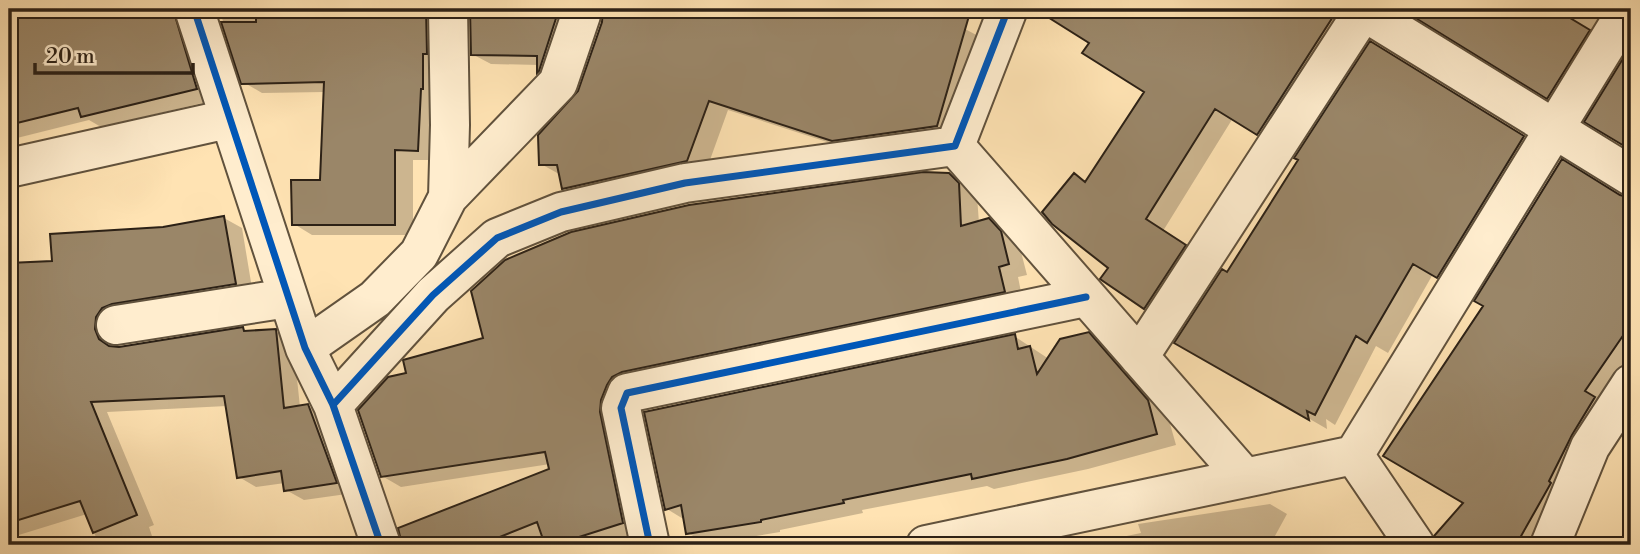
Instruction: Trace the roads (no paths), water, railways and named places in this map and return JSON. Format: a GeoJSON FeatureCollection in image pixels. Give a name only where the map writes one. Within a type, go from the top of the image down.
{"type":"FeatureCollection","features":[{"type":"Feature","properties":{"kind":"street"},"geometry":{"type":"LineString","coordinates":[[194,9],[305,348],[333,405],[381,545]]}},
{"type":"Feature","properties":{"kind":"street"},"geometry":{"type":"LineString","coordinates":[[448,9],[448,197]]}},
{"type":"Feature","properties":{"kind":"street"},"geometry":{"type":"LineString","coordinates":[[305,348],[375,299],[419,254],[448,197],[558,83],[581,9]]}},
{"type":"Feature","properties":{"kind":"street"},"geometry":{"type":"LineString","coordinates":[[955,146],[1008,9]]}},
{"type":"Feature","properties":{"kind":"street"},"geometry":{"type":"LineString","coordinates":[[926,545],[1354,456],[1628,9]]}},
{"type":"Feature","properties":{"kind":"street"},"geometry":{"type":"LineString","coordinates":[[1139,357],[1362,10],[1631,176]]}},
{"type":"Feature","properties":{"kind":"street"},"geometry":{"type":"LineString","coordinates":[[9,168],[228,119]]}},
{"type":"Feature","properties":{"kind":"street"},"geometry":{"type":"LineString","coordinates":[[955,146],[1244,478]]}},
{"type":"Feature","properties":{"kind":"street"},"geometry":{"type":"LineString","coordinates":[[333,405],[433,295],[497,238],[561,212],[685,183],[955,146]]}},
{"type":"Feature","properties":{"kind":"street"},"geometry":{"type":"LineString","coordinates":[[650,545],[621,408],[627,393],[1086,297]]}},
{"type":"Feature","properties":{"kind":"street"},"geometry":{"type":"LineString","coordinates":[[116,325],[288,298]]}},
{"type":"Feature","properties":{"kind":"street"},"geometry":{"type":"LineString","coordinates":[[1550,545],[1590,447],[1631,384]]}},
{"type":"Feature","properties":{"kind":"street"},"geometry":{"type":"LineString","coordinates":[[1354,456],[1415,545]]}}]}
